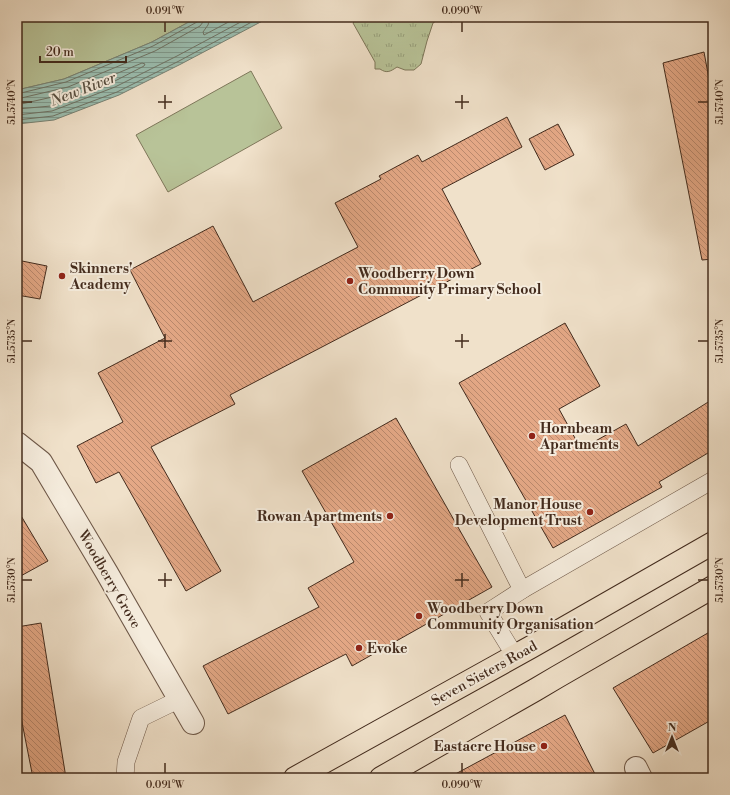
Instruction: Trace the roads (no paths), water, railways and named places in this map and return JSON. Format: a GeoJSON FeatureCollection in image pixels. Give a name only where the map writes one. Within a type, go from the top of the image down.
{"type":"FeatureCollection","features":[{"type":"Feature","properties":{"kind":"highway","name":"Seven Sisters Road"},"geometry":{"type":"LineString","coordinates":[[295,778],[713,543]]}},
{"type":"Feature","properties":{"kind":"highway"},"geometry":{"type":"LineString","coordinates":[[381,778],[713,587]]}},
{"type":"Feature","properties":{"kind":"street","name":"Woodberry Grove"},"geometry":{"type":"LineString","coordinates":[[17,443],[41,462],[193,723]]}},
{"type":"Feature","properties":{"kind":"lane"},"geometry":{"type":"LineString","coordinates":[[459,465],[522,590]]}},
{"type":"Feature","properties":{"kind":"lane"},"geometry":{"type":"LineString","coordinates":[[514,656],[488,612],[522,590],[713,480]]}},
{"type":"Feature","properties":{"kind":"lane"},"geometry":{"type":"LineString","coordinates":[[125,778],[126,762],[142,718],[180,699]]}},
{"type":"Feature","properties":{"kind":"water","name":"New River"},"geometry":{"type":"Polygon","coordinates":[[[198,17],[270,17],[119,95],[54,120],[17,124],[17,90],[64,79],[152,42],[198,17]]]}},
{"type":"Feature","properties":{"kind":"place","name":"Skinners' Academy"},"geometry":{"type":"Point","coordinates":[62,276]}},
{"type":"Feature","properties":{"kind":"place","name":"Woodberry Down Community Primary School"},"geometry":{"type":"Point","coordinates":[350,281]}},
{"type":"Feature","properties":{"kind":"place","name":"Hornbeam Apartments"},"geometry":{"type":"Point","coordinates":[532,436]}},
{"type":"Feature","properties":{"kind":"place","name":"Manor House Development Trust"},"geometry":{"type":"Point","coordinates":[590,512]}},
{"type":"Feature","properties":{"kind":"place","name":"Rowan Apartments"},"geometry":{"type":"Point","coordinates":[390,516]}},
{"type":"Feature","properties":{"kind":"place","name":"Woodberry Down Community Organisation"},"geometry":{"type":"Point","coordinates":[419,616]}},
{"type":"Feature","properties":{"kind":"place","name":"Evoke"},"geometry":{"type":"Point","coordinates":[359,648]}},
{"type":"Feature","properties":{"kind":"place","name":"Eastacre House"},"geometry":{"type":"Point","coordinates":[544,746]}}]}
